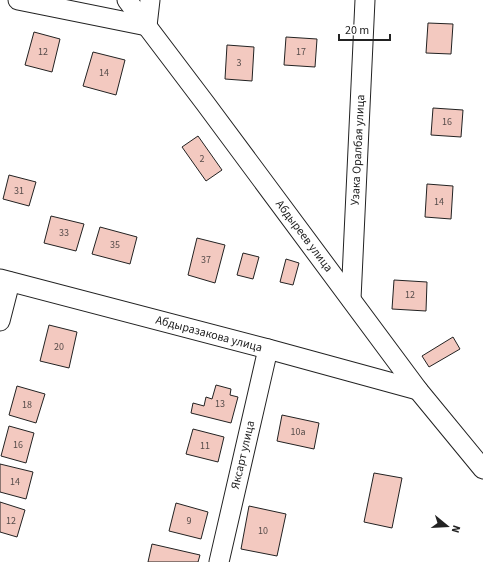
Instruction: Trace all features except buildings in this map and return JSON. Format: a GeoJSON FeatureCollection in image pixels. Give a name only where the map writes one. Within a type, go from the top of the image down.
{"type":"FeatureCollection","features":[{"type":"Feature","properties":{"kind":"street"},"geometry":{"type":"LineString","coordinates":[[18,0],[147,26],[150,0]]}},
{"type":"Feature","properties":{"kind":"street","name":"Абдыреев улица"},"geometry":{"type":"LineString","coordinates":[[127,0],[418,390],[483,469]]}},
{"type":"Feature","properties":{"kind":"street","name":"Узака Оралбая улица"},"geometry":{"type":"LineString","coordinates":[[351,299],[366,0]]}},
{"type":"Feature","properties":{"kind":"street"},"geometry":{"type":"LineString","coordinates":[[0,321],[5,280]]}},
{"type":"Feature","properties":{"kind":"street","name":"Абдыразакова улица"},"geometry":{"type":"LineString","coordinates":[[5,280],[418,390]]}},
{"type":"Feature","properties":{"kind":"street","name":"Яксарт улица"},"geometry":{"type":"LineString","coordinates":[[219,562],[268,349]]}}]}
